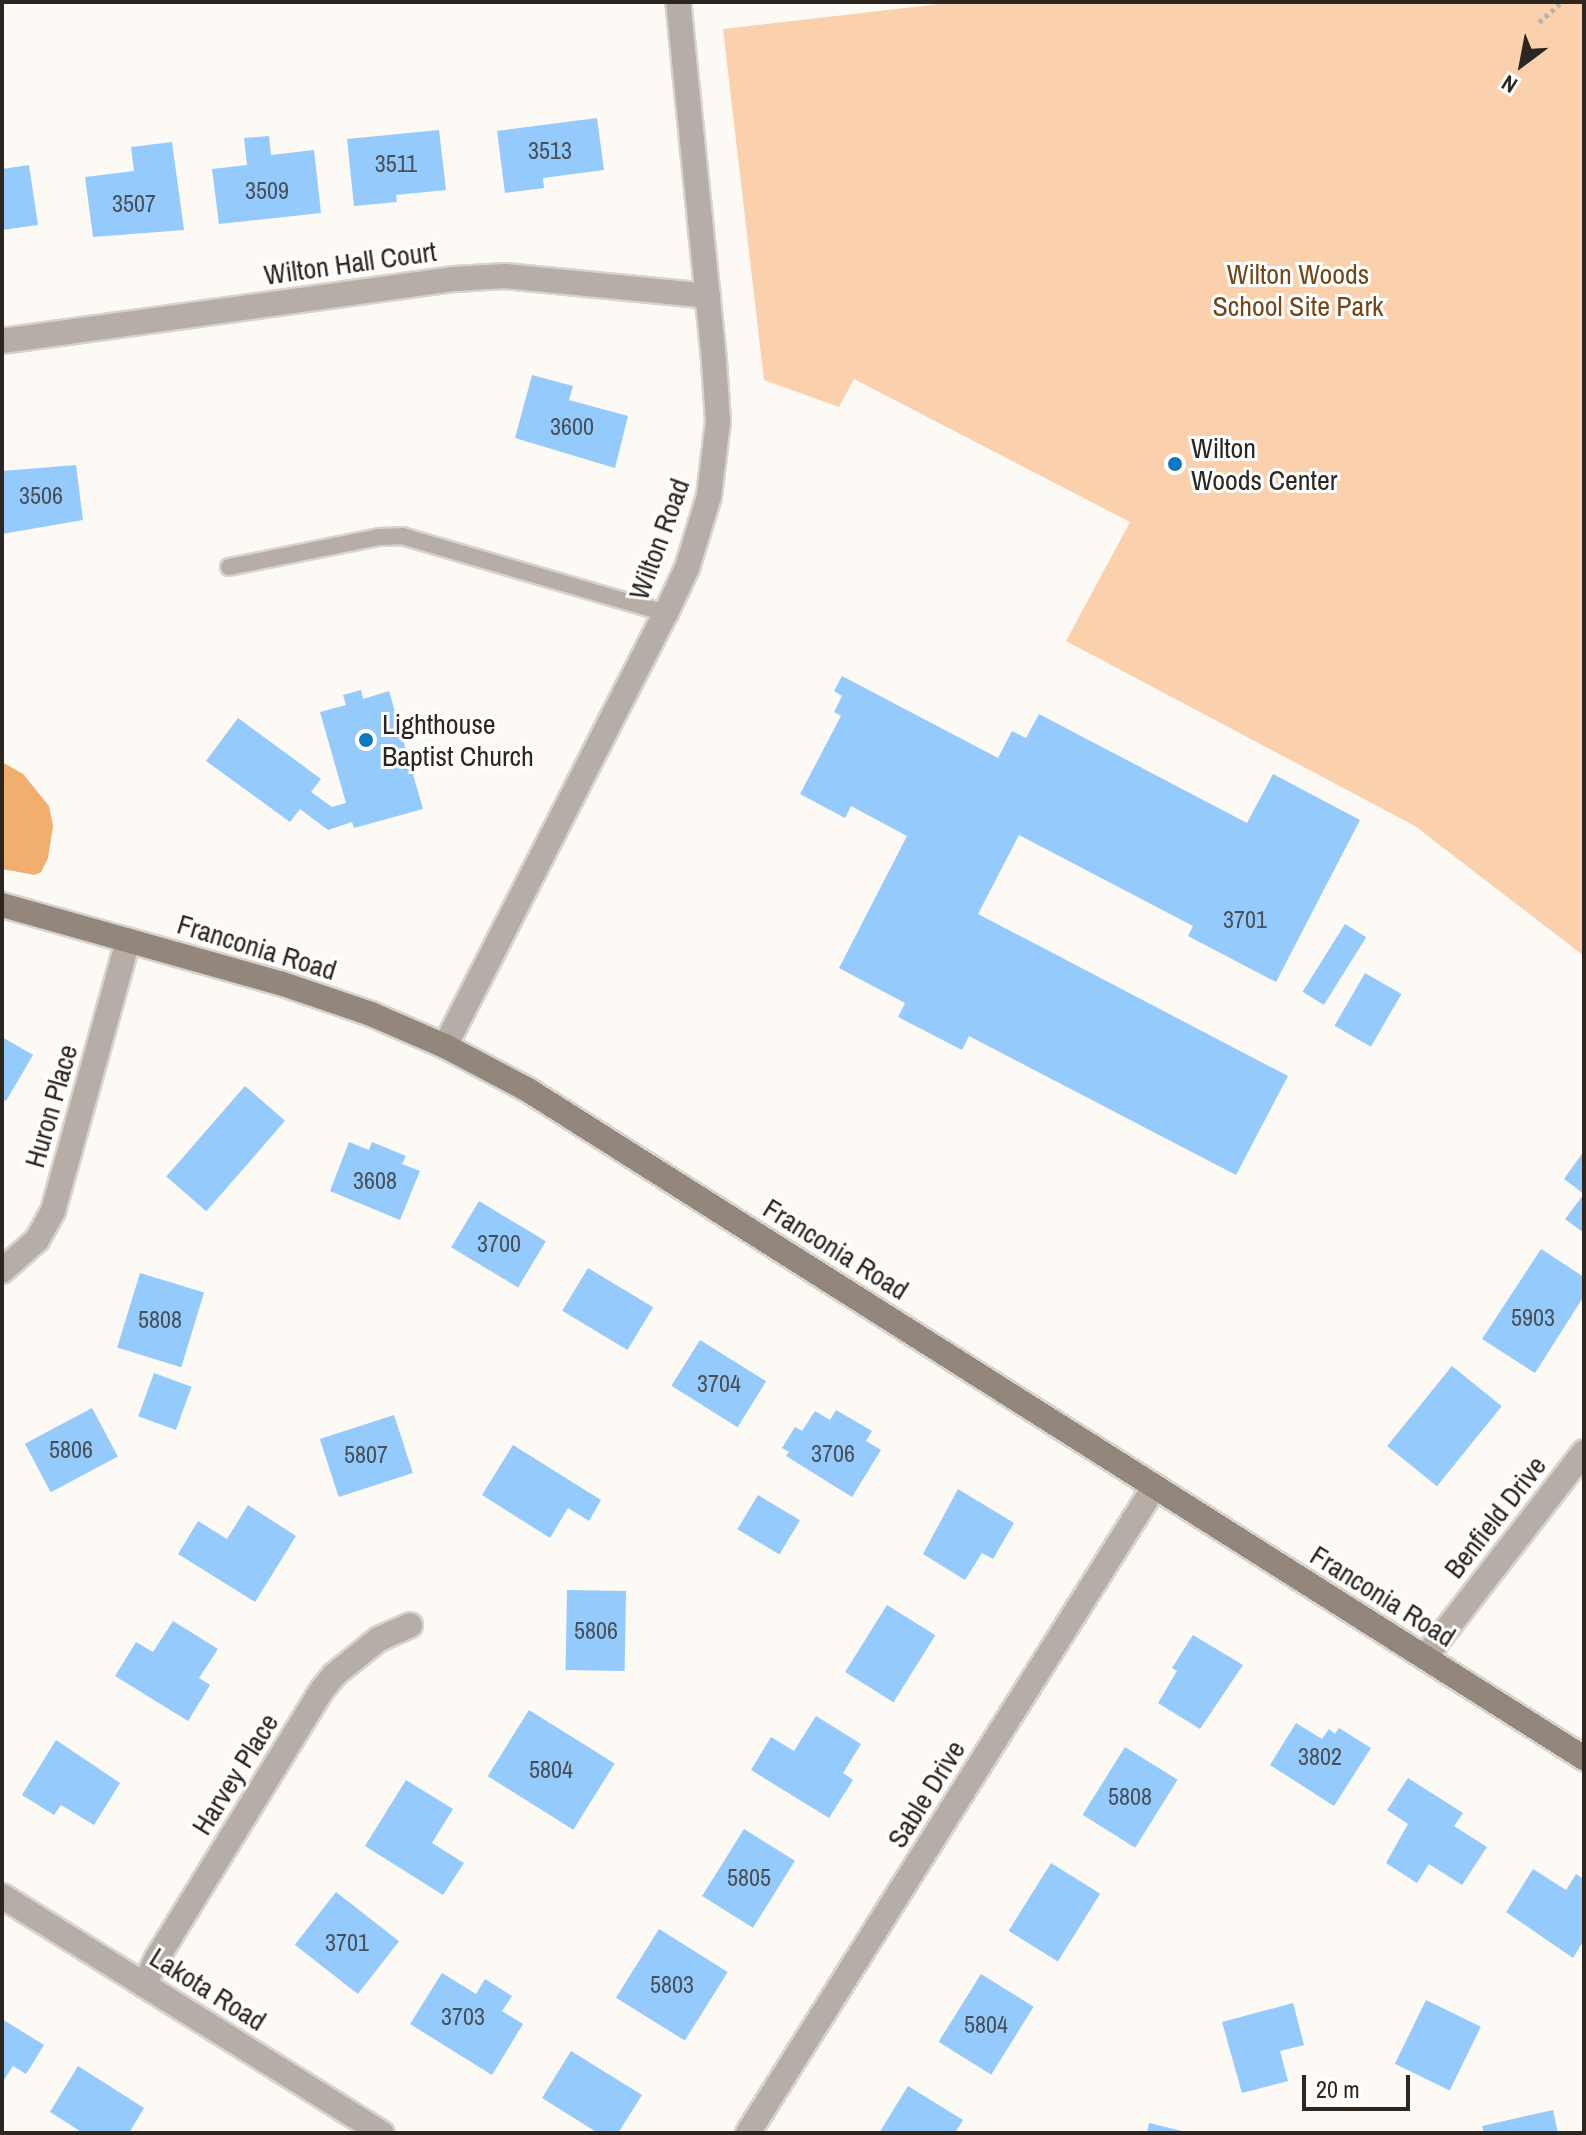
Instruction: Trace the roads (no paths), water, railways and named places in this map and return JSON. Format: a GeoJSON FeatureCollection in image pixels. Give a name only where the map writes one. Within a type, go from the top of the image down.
{"type":"FeatureCollection","features":[{"type":"Feature","properties":{"kind":"main road","name":"Franconia Road"},"geometry":{"type":"LineString","coordinates":[[2,905],[280,983],[371,1014],[445,1046],[528,1090],[1584,1758]]}},
{"type":"Feature","properties":{"kind":"street","name":"Wilton Road"},"geometry":{"type":"LineString","coordinates":[[445,1046],[666,613],[700,530],[716,461],[718,422],[708,296],[678,2]]}},
{"type":"Feature","properties":{"kind":"street","name":"Wilton Hall Court"},"geometry":{"type":"LineString","coordinates":[[2,341],[493,277],[535,276],[708,296]]}},
{"type":"Feature","properties":{"kind":"street","name":"Huron Place"},"geometry":{"type":"LineString","coordinates":[[2,1271],[37,1240],[53,1211],[128,940]]}},
{"type":"Feature","properties":{"kind":"street","name":"Benfield Drive"},"geometry":{"type":"LineString","coordinates":[[1425,1657],[1584,1452]]}},
{"type":"Feature","properties":{"kind":"street","name":"Sable Drive"},"geometry":{"type":"LineString","coordinates":[[748,2133],[1155,1486]]}},
{"type":"Feature","properties":{"kind":"street","name":"Harvey Place"},"geometry":{"type":"LineString","coordinates":[[144,1985],[157,1958],[322,1690],[334,1675],[379,1639],[410,1625]]}},
{"type":"Feature","properties":{"kind":"street","name":"Lakota Road"},"geometry":{"type":"LineString","coordinates":[[2,1896],[382,2133]]}},
{"type":"Feature","properties":{"kind":"lane"},"geometry":{"type":"LineString","coordinates":[[229,567],[379,537],[402,536],[666,613]]}},
{"type":"Feature","properties":{"kind":"place","name":"Wilton Woods Center"},"geometry":{"type":"Point","coordinates":[1175,464]}},
{"type":"Feature","properties":{"kind":"place","name":"Lighthouse Baptist Church"},"geometry":{"type":"Point","coordinates":[366,740]}},
{"type":"Feature","properties":{"kind":"park label","name":"Wilton Woods School Site Park"},"geometry":{"type":"Point","coordinates":[1298,290]}}]}
